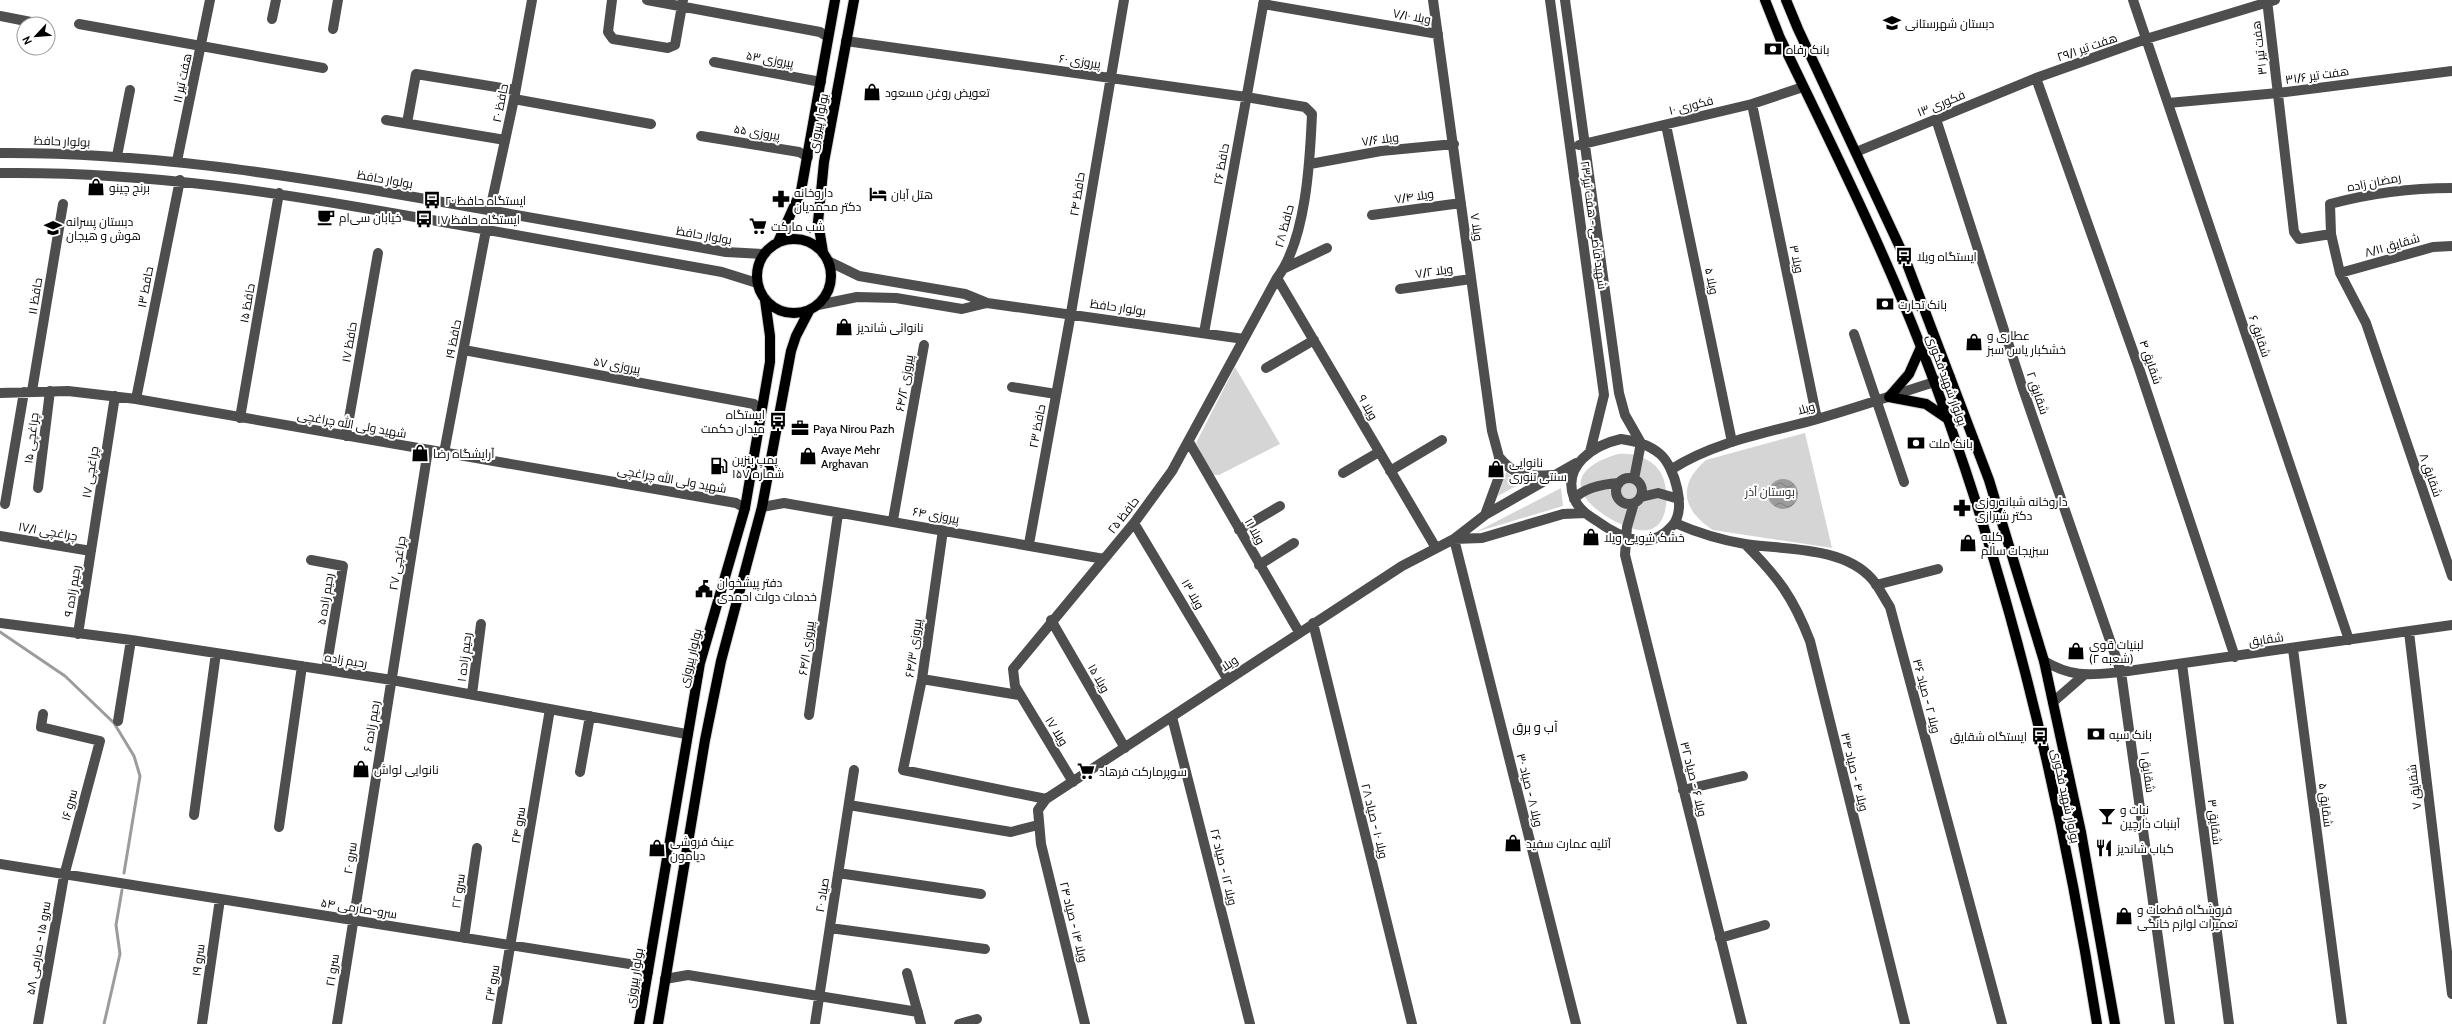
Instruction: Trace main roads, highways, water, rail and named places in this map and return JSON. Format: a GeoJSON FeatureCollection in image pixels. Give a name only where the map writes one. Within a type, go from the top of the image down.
{"type":"FeatureCollection","features":[{"type":"Feature","properties":{"kind":"main road","name":"بولوار پیروزی"},"geometry":{"type":"LineString","coordinates":[[778,242],[801,191],[835,0]]}},
{"type":"Feature","properties":{"kind":"main road","name":"بولوار پیروزی"},"geometry":{"type":"LineString","coordinates":[[825,257],[818,222],[824,162],[854,0]]}},
{"type":"Feature","properties":{"kind":"main road","name":"بولوار شهید فکوری"},"geometry":{"type":"LineString","coordinates":[[1764,0],[1780,38],[1887,265],[1921,348],[1948,419],[2003,588],[2024,663],[2062,835],[2097,1024]]}},
{"type":"Feature","properties":{"kind":"main road","name":"بولوار شهید فکوری"},"geometry":{"type":"LineString","coordinates":[[1786,0],[1798,29],[1904,256],[1988,480],[2044,661],[2083,839],[2115,1024]]}},
{"type":"Feature","properties":{"kind":"main road"},"geometry":{"type":"LineString","coordinates":[[658,1024],[705,740],[719,668],[762,507],[791,351],[796,336],[814,308],[824,298],[831,280],[825,257],[816,246],[802,240],[787,239],[778,242],[763,254],[756,273],[757,283],[765,300],[781,312],[790,314],[814,308]]}},
{"type":"Feature","properties":{"kind":"main road","name":"بولوار پیروزی"},"geometry":{"type":"LineString","coordinates":[[640,1024],[686,734],[701,658],[745,508],[770,362],[770,336],[765,300]]}},
{"type":"Feature","properties":{"kind":"main road"},"geometry":{"type":"LineString","coordinates":[[1921,348],[1909,374],[1889,397],[1926,404],[1948,419]]}},
{"type":"Feature","properties":{"kind":"water"},"geometry":{"type":"Polygon","coordinates":[[[1783,479],[1794,483],[1798,494],[1794,505],[1783,509],[1772,505],[1768,494],[1772,483],[1783,479]]]}},
{"type":"Feature","properties":{"kind":"waterway"},"geometry":{"type":"LineString","coordinates":[[0,632],[65,676],[114,723],[134,756],[140,776],[124,873]]}},
{"type":"Feature","properties":{"kind":"waterway"},"geometry":{"type":"LineString","coordinates":[[104,1024],[120,954],[116,925],[122,890]]}},
{"type":"Feature","properties":{"kind":"place","name":"دبستان شهرستانی"},"geometry":{"type":"Point","coordinates":[1892,23]}},
{"type":"Feature","properties":{"kind":"place","name":"بانک رفاه"},"geometry":{"type":"Point","coordinates":[1773,49]}},
{"type":"Feature","properties":{"kind":"place","name":"تعویض روغن مسعود"},"geometry":{"type":"Point","coordinates":[872,92]}},
{"type":"Feature","properties":{"kind":"place","name":"برنج چینو"},"geometry":{"type":"Point","coordinates":[96,187]}},
{"type":"Feature","properties":{"kind":"place","name":"هتل آبان"},"geometry":{"type":"Point","coordinates":[878,194]}},
{"type":"Feature","properties":{"kind":"place","name":"داروخانه دکتر محمدیان"},"geometry":{"type":"Point","coordinates":[781,199]}},
{"type":"Feature","properties":{"kind":"place","name":"ایستگاه حافظ ۲۰"},"geometry":{"type":"Point","coordinates":[432,200]}},
{"type":"Feature","properties":{"kind":"place","name":"خیابان سی‌ام"},"geometry":{"type":"Point","coordinates":[326,217]}},
{"type":"Feature","properties":{"kind":"place","name":"ایستگاه حافظ ۱۷"},"geometry":{"type":"Point","coordinates":[424,219]}},
{"type":"Feature","properties":{"kind":"place","name":"شب مارکت"},"geometry":{"type":"Point","coordinates":[758,226]}},
{"type":"Feature","properties":{"kind":"place","name":"دبستان پسرانه هوش و هیجان"},"geometry":{"type":"Point","coordinates":[53,228]}},
{"type":"Feature","properties":{"kind":"place","name":"ایستگاه ویلا"},"geometry":{"type":"Point","coordinates":[1904,256]}},
{"type":"Feature","properties":{"kind":"place","name":"بانک تجارت"},"geometry":{"type":"Point","coordinates":[1885,304]}},
{"type":"Feature","properties":{"kind":"place","name":"نانوائی شاندیز"},"geometry":{"type":"Point","coordinates":[844,327]}},
{"type":"Feature","properties":{"kind":"place","name":"عطاری و خشکبار یاس سبز"},"geometry":{"type":"Point","coordinates":[1974,342]}},
{"type":"Feature","properties":{"kind":"place","name":"ایستگاه میدان حکمت"},"geometry":{"type":"Point","coordinates":[778,421]}},
{"type":"Feature","properties":{"kind":"place","name":"Paya Nirou Pazh"},"geometry":{"type":"Point","coordinates":[800,428]}},
{"type":"Feature","properties":{"kind":"place","name":"بانک ملت"},"geometry":{"type":"Point","coordinates":[1916,443]}},
{"type":"Feature","properties":{"kind":"place","name":"آرایشگاه رضا"},"geometry":{"type":"Point","coordinates":[420,453]}},
{"type":"Feature","properties":{"kind":"place","name":"Avaye Mehr Arghavan"},"geometry":{"type":"Point","coordinates":[808,456]}},
{"type":"Feature","properties":{"kind":"place","name":"پمپ بنزین شماره ۱۵۷"},"geometry":{"type":"Point","coordinates":[719,466]}},
{"type":"Feature","properties":{"kind":"place","name":"نانوایی سنتی تنوری"},"geometry":{"type":"Point","coordinates":[1496,469]}},
{"type":"Feature","properties":{"kind":"place","name":"داروخانه شبانه‌روزی دکتر شیرازی"},"geometry":{"type":"Point","coordinates":[1962,508]}},
{"type":"Feature","properties":{"kind":"place","name":"خشک شویی ویلا"},"geometry":{"type":"Point","coordinates":[1591,537]}},
{"type":"Feature","properties":{"kind":"place","name":"کلبه سبزیجات سالم"},"geometry":{"type":"Point","coordinates":[1968,543]}},
{"type":"Feature","properties":{"kind":"place","name":"دفتر پیشخوان خدمات دولت احمدی"},"geometry":{"type":"Point","coordinates":[704,589]}},
{"type":"Feature","properties":{"kind":"place","name":"لبنیات قوی (شعبه ۲)"},"geometry":{"type":"Point","coordinates":[2076,651]}},
{"type":"Feature","properties":{"kind":"place","name":"بانک سپه"},"geometry":{"type":"Point","coordinates":[2096,734]}},
{"type":"Feature","properties":{"kind":"place","name":"ایستگاه شقایق"},"geometry":{"type":"Point","coordinates":[2040,736]}},
{"type":"Feature","properties":{"kind":"place","name":"نانوایی لواش"},"geometry":{"type":"Point","coordinates":[361,769]}},
{"type":"Feature","properties":{"kind":"place","name":"سوپرمارکت فرهاد"},"geometry":{"type":"Point","coordinates":[1086,771]}},
{"type":"Feature","properties":{"kind":"place","name":"نبات و آبنبات دارچین"},"geometry":{"type":"Point","coordinates":[2107,816]}},
{"type":"Feature","properties":{"kind":"place","name":"آتلیه عمارت سفید"},"geometry":{"type":"Point","coordinates":[1513,843]}},
{"type":"Feature","properties":{"kind":"place","name":"عینک فروشی دیامون"},"geometry":{"type":"Point","coordinates":[657,848]}},
{"type":"Feature","properties":{"kind":"place","name":"کباب شاندیز"},"geometry":{"type":"Point","coordinates":[2104,848]}},
{"type":"Feature","properties":{"kind":"place","name":"فروشگاه قطعات و تعمیرات لوازم خانگی"},"geometry":{"type":"Point","coordinates":[2124,916]}},
{"type":"Feature","properties":{"kind":"district","name":"آب و برق"},"geometry":{"type":"Point","coordinates":[1535,727]}},
{"type":"Feature","properties":{"kind":"park label","name":"بوستان آذر"},"geometry":{"type":"Point","coordinates":[1770,491]}}]}
